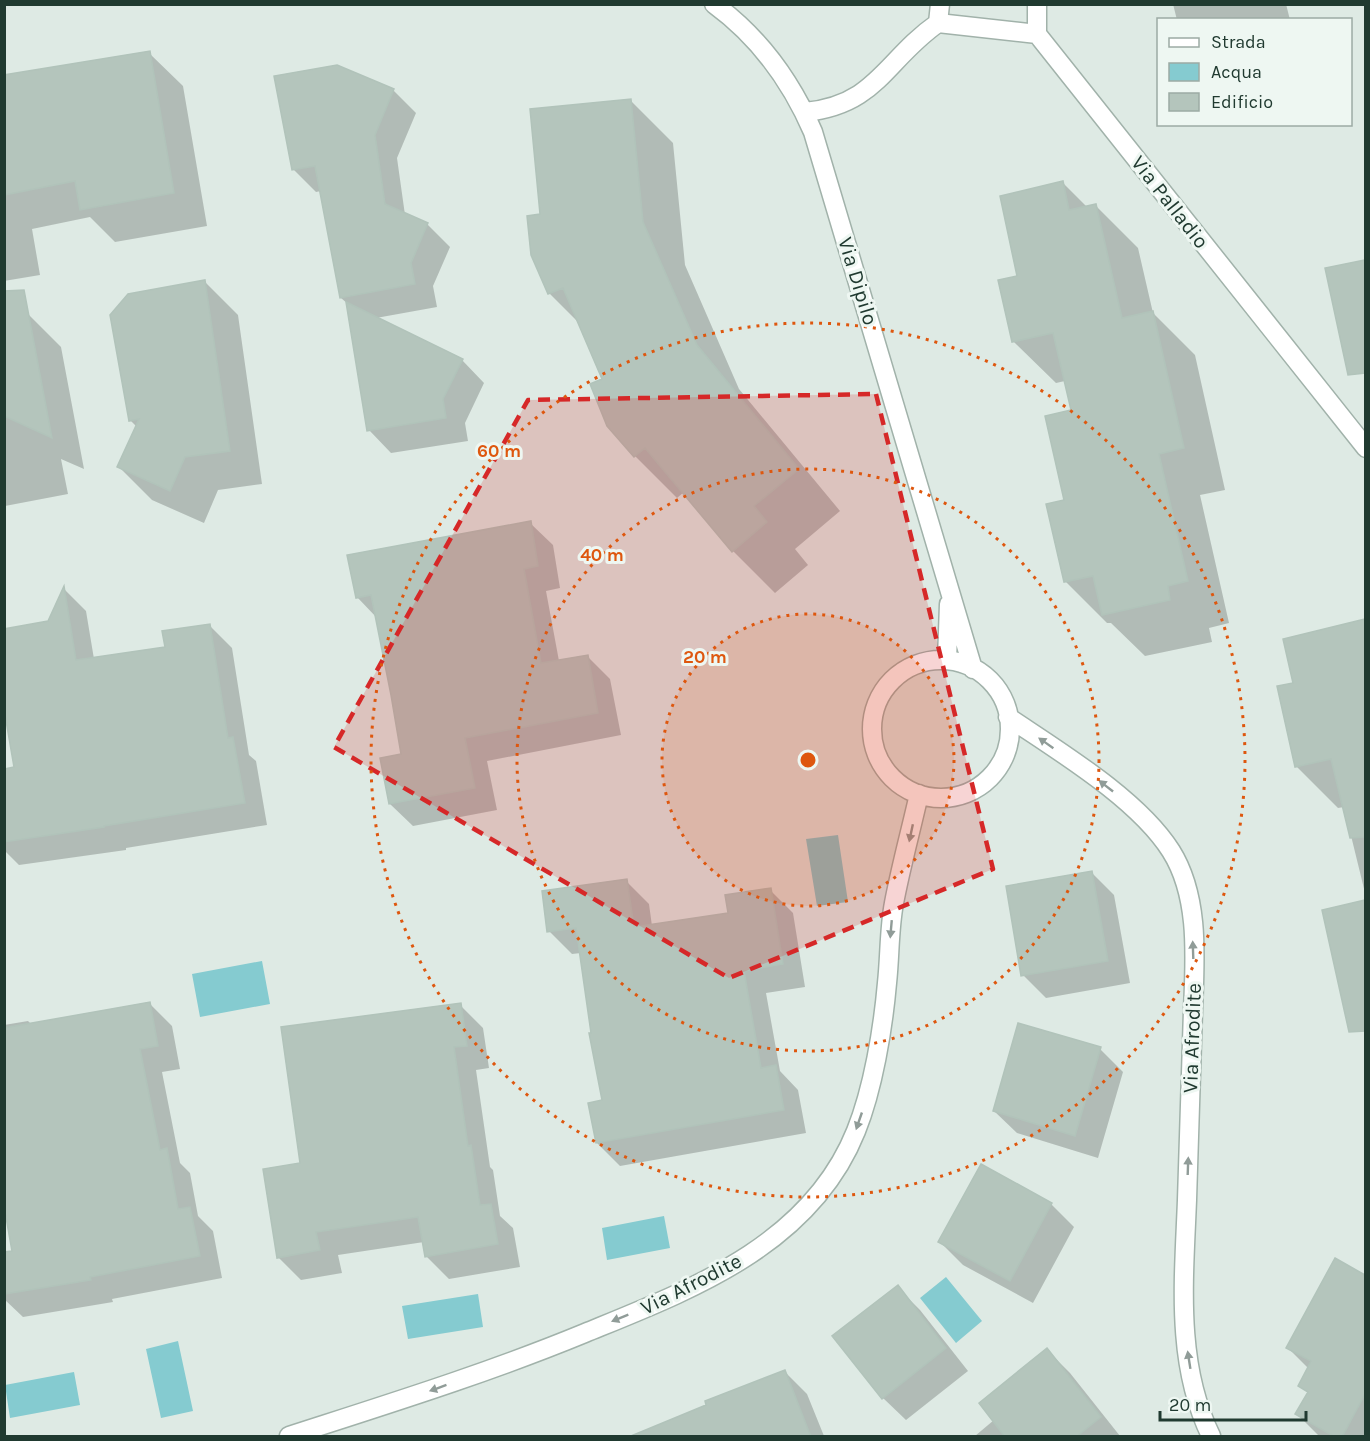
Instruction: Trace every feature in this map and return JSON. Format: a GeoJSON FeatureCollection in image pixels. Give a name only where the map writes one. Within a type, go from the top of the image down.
{"type":"FeatureCollection","features":[{"type":"Feature","properties":{"kind":"street","name":"Via Dipilo"},"geometry":{"type":"LineString","coordinates":[[714,4],[765,51],[792,89],[805,112],[817,142],[974,669]]}},
{"type":"Feature","properties":{"kind":"street"},"geometry":{"type":"LineString","coordinates":[[928,4],[938,23]]}},
{"type":"Feature","properties":{"kind":"street"},"geometry":{"type":"LineString","coordinates":[[938,23],[940,4]]}},
{"type":"Feature","properties":{"kind":"street"},"geometry":{"type":"LineString","coordinates":[[805,112],[827,110],[861,95],[875,84],[921,35],[938,23],[1037,34],[1037,4]]}},
{"type":"Feature","properties":{"kind":"street","name":"Via Palladio"},"geometry":{"type":"LineString","coordinates":[[1037,34],[1365,448]]}},
{"type":"Feature","properties":{"kind":"street","name":"Via Dipilo"},"geometry":{"type":"LineString","coordinates":[[947,660],[950,587]]}},
{"type":"Feature","properties":{"kind":"street"},"geometry":{"type":"LineString","coordinates":[[947,660],[974,669],[990,681],[1002,698],[1008,717],[1009,739],[1003,760],[990,778],[977,788],[946,798],[927,797],[910,791],[894,780],[882,765],[873,745],[872,723],[877,702],[888,684],[905,670],[926,661],[947,660]]}},
{"type":"Feature","properties":{"kind":"street","name":"Via Afrodite"},"geometry":{"type":"LineString","coordinates":[[1008,717],[1085,770],[1136,810],[1170,849],[1177,861],[1189,895],[1194,975],[1184,1324],[1193,1384],[1210,1437]]}},
{"type":"Feature","properties":{"kind":"street","name":"Via Afrodite"},"geometry":{"type":"LineString","coordinates":[[289,1437],[542,1351],[674,1296],[707,1281],[742,1260],[782,1231],[807,1208],[838,1167],[861,1116],[873,1070],[887,987],[894,902],[919,794]]}},
{"type":"Feature","properties":{"kind":"highlighted area"},"geometry":{"type":"Polygon","coordinates":[[[876,394],[993,869],[729,978],[334,747],[528,400],[876,394]]]}},
{"type":"Feature","properties":{"kind":"water"},"geometry":{"type":"Polygon","coordinates":[[[838,835],[848,902],[817,906],[806,839],[838,835]]]}},
{"type":"Feature","properties":{"kind":"water"},"geometry":{"type":"Polygon","coordinates":[[[262,961],[270,1004],[200,1017],[192,974],[262,961]]]}},
{"type":"Feature","properties":{"kind":"water"},"geometry":{"type":"Polygon","coordinates":[[[664,1216],[670,1248],[607,1260],[602,1228],[664,1216]]]}},
{"type":"Feature","properties":{"kind":"water"},"geometry":{"type":"Polygon","coordinates":[[[946,1277],[982,1321],[956,1343],[920,1298],[946,1277]]]}},
{"type":"Feature","properties":{"kind":"water"},"geometry":{"type":"Polygon","coordinates":[[[478,1294],[483,1327],[408,1339],[402,1306],[478,1294]]]}},
{"type":"Feature","properties":{"kind":"water"},"geometry":{"type":"Polygon","coordinates":[[[178,1341],[193,1411],[161,1418],[146,1349],[178,1341]]]}},
{"type":"Feature","properties":{"kind":"water"},"geometry":{"type":"Polygon","coordinates":[[[74,1372],[80,1405],[10,1418],[5,1385],[74,1372]]]}},
{"type":"Feature","properties":{"kind":"building"},"geometry":{"type":"Polygon","coordinates":[[[150,51],[174,193],[80,210],[75,181],[4,195],[4,75],[150,51]]]}},
{"type":"Feature","properties":{"kind":"building"},"geometry":{"type":"Polygon","coordinates":[[[337,65],[394,89],[375,135],[385,204],[428,223],[411,263],[415,284],[340,298],[315,166],[292,170],[274,76],[337,65]]]}},
{"type":"Feature","properties":{"kind":"building"},"geometry":{"type":"Polygon","coordinates":[[[631,99],[643,222],[697,345],[799,469],[754,506],[767,522],[732,552],[645,448],[634,457],[607,426],[590,384],[602,379],[563,288],[548,294],[531,255],[527,216],[540,214],[530,109],[631,99]]]}},
{"type":"Feature","properties":{"kind":"building"},"geometry":{"type":"Polygon","coordinates":[[[1063,181],[1069,210],[1096,204],[1122,318],[1153,311],[1184,448],[1159,454],[1188,581],[1168,586],[1170,600],[1102,615],[1093,576],[1064,582],[1046,504],[1064,500],[1045,416],[1071,410],[1053,333],[1012,342],[998,280],[1017,276],[1000,196],[1063,181]]]}},
{"type":"Feature","properties":{"kind":"building"},"geometry":{"type":"Polygon","coordinates":[[[1365,260],[1365,373],[1348,375],[1325,268],[1365,260]]]}},
{"type":"Feature","properties":{"kind":"building"},"geometry":{"type":"Polygon","coordinates":[[[205,280],[230,451],[185,457],[170,491],[117,467],[139,419],[129,421],[110,315],[128,294],[205,280]]]}},
{"type":"Feature","properties":{"kind":"building"},"geometry":{"type":"Polygon","coordinates":[[[24,290],[52,438],[4,416],[4,291],[24,290]]]}},
{"type":"Feature","properties":{"kind":"building"},"geometry":{"type":"Polygon","coordinates":[[[346,302],[463,359],[443,399],[446,418],[367,431],[346,302]]]}},
{"type":"Feature","properties":{"kind":"building"},"geometry":{"type":"Polygon","coordinates":[[[531,521],[538,566],[524,569],[541,663],[588,655],[598,713],[465,738],[475,788],[389,804],[380,758],[401,754],[371,595],[356,598],[347,555],[531,521]]]}},
{"type":"Feature","properties":{"kind":"building"},"geometry":{"type":"Polygon","coordinates":[[[64,586],[76,660],[165,647],[162,631],[210,624],[228,738],[233,737],[245,803],[4,842],[4,769],[14,767],[4,709],[4,629],[48,621],[64,586]]]}},
{"type":"Feature","properties":{"kind":"building"},"geometry":{"type":"Polygon","coordinates":[[[1365,619],[1365,837],[1350,838],[1331,759],[1295,767],[1277,686],[1293,683],[1283,639],[1365,619]]]}},
{"type":"Feature","properties":{"kind":"building"},"geometry":{"type":"Polygon","coordinates":[[[1092,871],[1108,961],[1021,976],[1006,886],[1092,871]]]}},
{"type":"Feature","properties":{"kind":"building"},"geometry":{"type":"Polygon","coordinates":[[[627,879],[634,927],[728,913],[725,895],[771,888],[783,964],[744,971],[761,1068],[776,1065],[784,1110],[596,1143],[588,1103],[602,1100],[589,1033],[591,1033],[576,928],[547,932],[542,891],[627,879]]]}},
{"type":"Feature","properties":{"kind":"building"},"geometry":{"type":"Polygon","coordinates":[[[1365,900],[1365,1031],[1349,1032],[1322,910],[1365,900]]]}},
{"type":"Feature","properties":{"kind":"building"},"geometry":{"type":"Polygon","coordinates":[[[150,1002],[158,1046],[140,1049],[160,1150],[167,1148],[178,1209],[190,1207],[200,1256],[90,1277],[91,1280],[4,1294],[4,1252],[12,1251],[4,1206],[4,1028],[150,1002]]]}},
{"type":"Feature","properties":{"kind":"building"},"geometry":{"type":"Polygon","coordinates":[[[461,1003],[467,1046],[454,1047],[468,1146],[471,1145],[480,1205],[491,1204],[498,1244],[425,1257],[418,1217],[316,1232],[320,1250],[277,1258],[263,1169],[300,1163],[281,1027],[461,1003]]]}},
{"type":"Feature","properties":{"kind":"building"},"geometry":{"type":"Polygon","coordinates":[[[1018,1023],[1101,1047],[1075,1136],[993,1111],[1018,1023]]]}},
{"type":"Feature","properties":{"kind":"building"},"geometry":{"type":"Polygon","coordinates":[[[981,1164],[1052,1203],[1010,1281],[938,1242],[981,1164]]]}},
{"type":"Feature","properties":{"kind":"building"},"geometry":{"type":"Polygon","coordinates":[[[1335,1258],[1365,1275],[1365,1394],[1342,1437],[1335,1437],[1295,1414],[1308,1392],[1298,1386],[1311,1361],[1286,1348],[1335,1258]]]}},
{"type":"Feature","properties":{"kind":"building"},"geometry":{"type":"Polygon","coordinates":[[[898,1285],[946,1348],[882,1399],[832,1336],[898,1285]]]}},
{"type":"Feature","properties":{"kind":"building"},"geometry":{"type":"Polygon","coordinates":[[[1047,1348],[1101,1417],[1076,1437],[1005,1437],[979,1403],[1047,1348]]]}},
{"type":"Feature","properties":{"kind":"building"},"geometry":{"type":"Polygon","coordinates":[[[785,1370],[811,1437],[631,1436],[706,1405],[705,1401],[785,1370]]]}}]}
